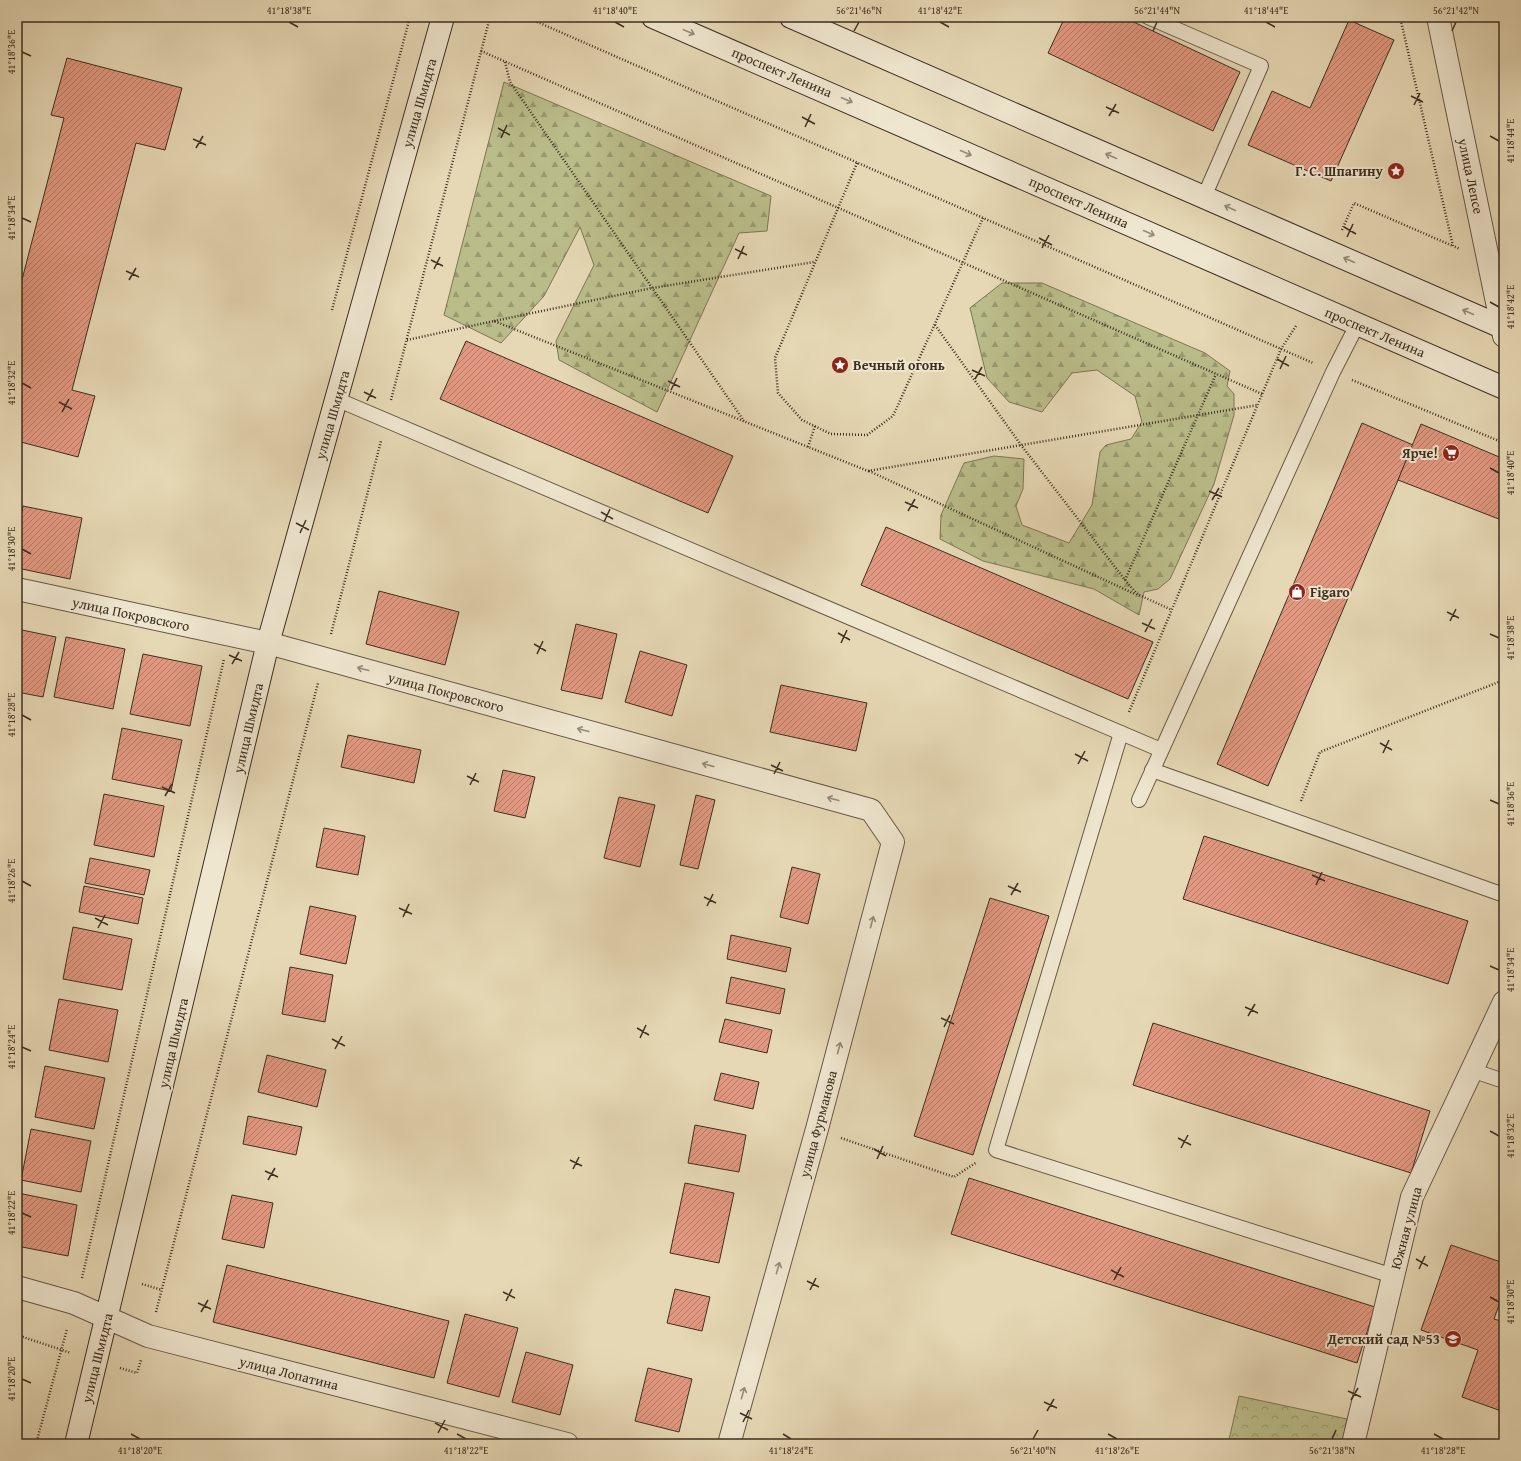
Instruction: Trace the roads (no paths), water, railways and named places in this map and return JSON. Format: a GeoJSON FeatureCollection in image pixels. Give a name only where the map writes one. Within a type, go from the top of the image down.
{"type":"FeatureCollection","features":[{"type":"Feature","properties":{"kind":"main road","name":"улица Шмидта"},"geometry":{"type":"LineString","coordinates":[[76,1444],[268,643],[442,17]]}},
{"type":"Feature","properties":{"kind":"main road","name":"проспект Ленина"},"geometry":{"type":"LineString","coordinates":[[653,17],[1504,388]]}},
{"type":"Feature","properties":{"kind":"main road"},"geometry":{"type":"LineString","coordinates":[[791,17],[1504,329]]}},
{"type":"Feature","properties":{"kind":"main road","name":"улица Лепсе"},"geometry":{"type":"LineString","coordinates":[[1438,17],[1504,329]]}},
{"type":"Feature","properties":{"kind":"main road","name":"улица Покровского"},"geometry":{"type":"LineString","coordinates":[[17,589],[268,643],[871,810]]}},
{"type":"Feature","properties":{"kind":"main road","name":"улица Фурманова"},"geometry":{"type":"LineString","coordinates":[[729,1444],[817,1129],[893,842],[871,810]]}},
{"type":"Feature","properties":{"kind":"main road","name":"Южная улица"},"geometry":{"type":"LineString","coordinates":[[1353,1444],[1412,1197],[1504,1002]]}},
{"type":"Feature","properties":{"kind":"main road","name":"улица Лопатина"},"geometry":{"type":"LineString","coordinates":[[17,1287],[74,1303],[148,1336],[567,1444]]}},
{"type":"Feature","properties":{"kind":"lane"},"geometry":{"type":"LineString","coordinates":[[1148,17],[1261,66],[1204,197]]}},
{"type":"Feature","properties":{"kind":"lane"},"geometry":{"type":"LineString","coordinates":[[1139,800],[1333,372],[1357,324]]}},
{"type":"Feature","properties":{"kind":"lane"},"geometry":{"type":"LineString","coordinates":[[336,399],[1161,750]]}},
{"type":"Feature","properties":{"kind":"lane"},"geometry":{"type":"LineString","coordinates":[[1121,733],[996,1150],[1393,1276]]}},
{"type":"Feature","properties":{"kind":"lane"},"geometry":{"type":"LineString","coordinates":[[1152,770],[1504,895]]}},
{"type":"Feature","properties":{"kind":"lane"},"geometry":{"type":"LineString","coordinates":[[1471,1070],[1504,1081]]}},
{"type":"Feature","properties":{"kind":"place","name":"Г. С. Шпагину"},"geometry":{"type":"Point","coordinates":[1396,171]}},
{"type":"Feature","properties":{"kind":"place","name":"Вечный огонь"},"geometry":{"type":"Point","coordinates":[840,365]}},
{"type":"Feature","properties":{"kind":"place","name":"Ярче!"},"geometry":{"type":"Point","coordinates":[1451,453]}},
{"type":"Feature","properties":{"kind":"place","name":"Figaro"},"geometry":{"type":"Point","coordinates":[1297,592]}},
{"type":"Feature","properties":{"kind":"place","name":"Детский сад №53"},"geometry":{"type":"Point","coordinates":[1453,1339]}}]}
